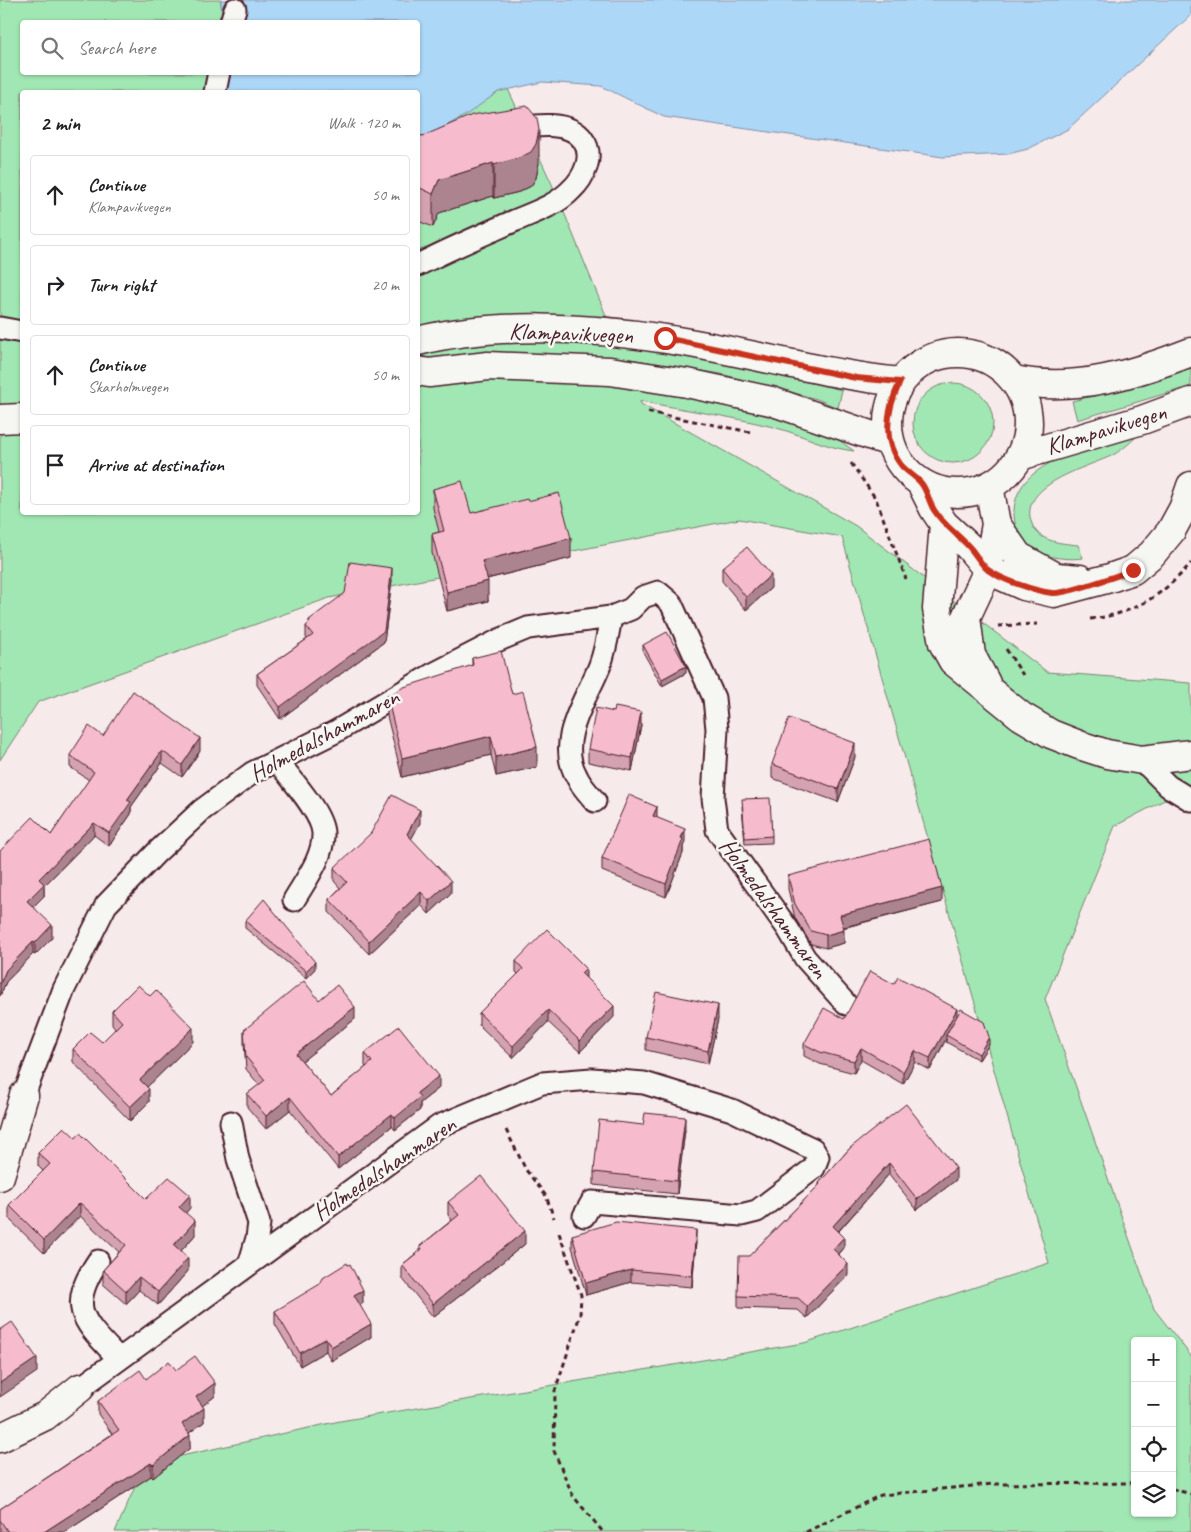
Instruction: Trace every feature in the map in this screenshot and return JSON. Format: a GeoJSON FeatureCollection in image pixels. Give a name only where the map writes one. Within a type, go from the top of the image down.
{"type":"FeatureCollection","features":[{"type":"Feature","properties":{"kind":"main road","name":"Klampavikvegen"},"geometry":{"type":"LineString","coordinates":[[420,341],[486,331],[547,328],[665,338],[856,378],[900,382]]}},
{"type":"Feature","properties":{"kind":"main road"},"geometry":{"type":"LineString","coordinates":[[956,352],[973,354],[988,360],[1003,368],[1014,380],[1023,398],[1028,417],[1026,437],[1020,456],[1007,473],[989,486],[972,492],[954,493],[937,490],[921,483],[902,465],[890,442],[887,421],[891,401],[900,382],[911,370],[925,361],[956,352]]}},
{"type":"Feature","properties":{"kind":"main road","name":"Klampavikvegen"},"geometry":{"type":"LineString","coordinates":[[1014,380],[1039,386],[1104,381],[1152,367],[1191,352]]}},
{"type":"Feature","properties":{"kind":"main road","name":"Klampavikvegen"},"geometry":{"type":"LineString","coordinates":[[420,371],[429,373],[488,366],[610,371],[687,383],[771,401],[890,442]]}},
{"type":"Feature","properties":{"kind":"main road","name":"Klampavikvegen"},"geometry":{"type":"LineString","coordinates":[[1020,456],[1142,420],[1191,402]]}},
{"type":"Feature","properties":{"kind":"main road"},"geometry":{"type":"LineString","coordinates":[[0,419],[20,418]]}},
{"type":"Feature","properties":{"kind":"main road"},"geometry":{"type":"LineString","coordinates":[[921,483],[944,524],[970,547],[988,570],[1024,586],[1054,593],[1133,570],[1152,554],[1171,531],[1183,509],[1191,486]]}},
{"type":"Feature","properties":{"kind":"main road"},"geometry":{"type":"LineString","coordinates":[[989,486],[996,524],[988,570],[966,617],[971,655],[990,690]]}},
{"type":"Feature","properties":{"kind":"main road"},"geometry":{"type":"LineString","coordinates":[[944,524],[937,608],[943,643],[954,661],[1021,716],[1051,734],[1107,754],[1142,760],[1191,754]]}},
{"type":"Feature","properties":{"kind":"main road"},"geometry":{"type":"LineString","coordinates":[[996,524],[1018,556],[1056,577],[1104,580]]}},
{"type":"Feature","properties":{"kind":"main road","name":"Holmedalshammaren"},"geometry":{"type":"LineString","coordinates":[[0,1176],[24,1095]]}},
{"type":"Feature","properties":{"kind":"main road","name":"Holmedalshammaren"},"geometry":{"type":"LineString","coordinates":[[0,1438],[45,1416],[80,1388]]}},
{"type":"Feature","properties":{"kind":"lane"},"geometry":{"type":"LineString","coordinates":[[215,90],[218,75]]}},
{"type":"Feature","properties":{"kind":"lane"},"geometry":{"type":"LineString","coordinates":[[420,264],[546,207],[570,192],[586,168],[588,146],[581,137],[572,131],[556,126],[531,126],[489,132]]}},
{"type":"Feature","properties":{"kind":"lane"},"geometry":{"type":"LineString","coordinates":[[0,328],[20,332]]}},
{"type":"Feature","properties":{"kind":"lane","name":"Holmedalshammaren"},"geometry":{"type":"LineString","coordinates":[[24,1095],[64,989],[106,905],[157,852],[202,810],[252,773],[278,762],[335,732],[433,674],[500,640],[528,628],[610,617],[631,609],[643,597],[658,592],[671,603],[714,698],[718,730],[713,798],[717,830],[788,929],[806,958],[846,1004]]}},
{"type":"Feature","properties":{"kind":"lane"},"geometry":{"type":"LineString","coordinates":[[595,801],[576,776],[571,757],[571,738],[583,698],[606,649],[610,617]]}},
{"type":"Feature","properties":{"kind":"lane"},"geometry":{"type":"LineString","coordinates":[[1142,760],[1168,786],[1191,800]]}},
{"type":"Feature","properties":{"kind":"lane"},"geometry":{"type":"LineString","coordinates":[[278,762],[319,818],[323,832],[321,846],[314,865],[294,900]]}},
{"type":"Feature","properties":{"kind":"lane","name":"Holmedalshammaren"},"geometry":{"type":"LineString","coordinates":[[80,1388],[250,1262],[439,1126],[542,1083],[566,1079],[644,1083],[732,1110],[813,1148],[818,1157],[814,1168],[758,1211],[741,1215],[714,1214],[592,1202],[584,1216]]}},
{"type":"Feature","properties":{"kind":"lane"},"geometry":{"type":"LineString","coordinates":[[232,1122],[238,1159],[258,1223],[257,1238],[250,1262]]}},
{"type":"Feature","properties":{"kind":"lane"},"geometry":{"type":"LineString","coordinates":[[98,1261],[85,1281],[81,1292],[82,1308],[89,1327],[119,1359]]}},
{"type":"Feature","properties":{"kind":"path"},"geometry":{"type":"LineString","coordinates":[[642,410],[758,433]]}},
{"type":"Feature","properties":{"kind":"path"},"geometry":{"type":"LineString","coordinates":[[843,461],[851,463],[876,499],[907,582]]}},
{"type":"Feature","properties":{"kind":"path"},"geometry":{"type":"LineString","coordinates":[[1001,627],[1001,634]]}},
{"type":"Feature","properties":{"kind":"path"},"geometry":{"type":"LineString","coordinates":[[1001,641],[1024,676]]}},
{"type":"Feature","properties":{"kind":"path"},"geometry":{"type":"LineString","coordinates":[[492,1103],[526,1170],[546,1196],[556,1223]]}},
{"type":"Feature","properties":{"kind":"path"},"geometry":{"type":"LineString","coordinates":[[559,1232],[581,1295],[580,1315],[555,1391],[554,1451],[573,1496],[603,1532]]}},
{"type":"Feature","properties":{"kind":"path"},"geometry":{"type":"LineString","coordinates":[[806,1532],[881,1496],[993,1484],[1131,1483]]}},
{"type":"Feature","properties":{"kind":"path"},"geometry":{"type":"LineString","coordinates":[[1176,1489],[1191,1494]]}},
{"type":"Feature","properties":{"kind":"green space"},"geometry":{"type":"Polygon","coordinates":[[[0,0],[221,0],[222,20],[20,20],[20,75],[224,75],[225,90],[20,90],[20,515],[420,515],[420,138],[465,115],[498,92],[508,89],[557,195],[618,345],[733,365],[842,390],[838,408],[817,399],[721,374],[623,358],[635,388],[737,407],[836,438],[854,451],[833,447],[757,423],[640,401],[641,404],[856,526],[1047,672],[1191,683],[1191,786],[1115,826],[1045,999],[1154,1309],[1191,1356],[1191,1532],[115,1532],[145,1464],[340,1421],[804,1343],[1049,1263],[842,537],[739,519],[329,598],[38,702],[0,760],[0,0]]]}},
{"type":"Feature","properties":{"kind":"green space"},"geometry":{"type":"Polygon","coordinates":[[[1191,367],[1191,386],[1077,420],[1072,401],[1132,387],[1191,367]]]}},
{"type":"Feature","properties":{"kind":"green space"},"geometry":{"type":"Polygon","coordinates":[[[945,383],[961,383],[982,394],[993,415],[993,431],[982,452],[961,463],[945,463],[931,457],[919,445],[913,431],[913,415],[919,401],[931,389],[945,383]]]}},
{"type":"Feature","properties":{"kind":"green space"},"geometry":{"type":"Polygon","coordinates":[[[1138,435],[1115,454],[1057,480],[1044,488],[1034,498],[1030,510],[1035,530],[1045,538],[1078,545],[1083,558],[1066,559],[1048,556],[1028,545],[1020,536],[1014,515],[1018,494],[1032,475],[1043,467],[1069,454],[1138,435]]]}},
{"type":"Feature","properties":{"kind":"water"},"geometry":{"type":"Polygon","coordinates":[[[221,0],[1191,0],[1191,15],[1068,129],[1028,149],[1008,154],[943,157],[664,117],[601,86],[542,82],[498,92],[466,115],[420,138],[420,90],[225,90],[224,75],[420,75],[420,20],[222,20],[221,0]]]}},
{"type":"Feature","properties":{"kind":"building"},"geometry":{"type":"Polygon","coordinates":[[[527,106],[537,118],[539,130],[536,144],[531,152],[519,158],[494,165],[493,163],[439,180],[433,194],[420,188],[420,135],[423,136],[472,115],[527,106]]]}},
{"type":"Feature","properties":{"kind":"building"},"geometry":{"type":"Polygon","coordinates":[[[462,481],[471,513],[559,493],[571,538],[482,561],[488,581],[447,592],[432,534],[444,531],[433,489],[462,481]]]}},
{"type":"Feature","properties":{"kind":"building"},"geometry":{"type":"Polygon","coordinates":[[[747,547],[771,575],[746,597],[722,568],[747,547]]]}},
{"type":"Feature","properties":{"kind":"building"},"geometry":{"type":"Polygon","coordinates":[[[350,562],[392,568],[384,631],[280,707],[257,674],[313,635],[306,626],[310,622],[309,620],[345,593],[350,562]]]}},
{"type":"Feature","properties":{"kind":"building"},"geometry":{"type":"Polygon","coordinates":[[[667,632],[686,666],[662,679],[643,645],[667,632]]]}},
{"type":"Feature","properties":{"kind":"building"},"geometry":{"type":"Polygon","coordinates":[[[501,651],[512,694],[523,691],[537,747],[496,757],[491,736],[402,758],[387,696],[404,687],[473,665],[472,658],[501,651]]]}},
{"type":"Feature","properties":{"kind":"building"},"geometry":{"type":"Polygon","coordinates":[[[133,691],[200,738],[182,765],[162,751],[127,800],[131,802],[109,833],[94,823],[39,879],[44,884],[27,901],[52,925],[6,970],[0,984],[0,851],[33,817],[51,835],[94,772],[70,755],[89,726],[103,736],[133,691]]]}},
{"type":"Feature","properties":{"kind":"building"},"geometry":{"type":"Polygon","coordinates":[[[615,707],[641,712],[632,758],[588,749],[596,708],[614,712],[615,707]]]}},
{"type":"Feature","properties":{"kind":"building"},"geometry":{"type":"Polygon","coordinates":[[[789,718],[855,743],[838,789],[772,764],[789,718]]]}},
{"type":"Feature","properties":{"kind":"building"},"geometry":{"type":"Polygon","coordinates":[[[392,795],[420,810],[407,834],[451,881],[429,901],[421,892],[369,941],[329,899],[347,882],[334,868],[371,833],[392,795]]]}},
{"type":"Feature","properties":{"kind":"building"},"geometry":{"type":"Polygon","coordinates":[[[629,795],[657,807],[653,816],[685,829],[666,884],[602,858],[629,795]]]}},
{"type":"Feature","properties":{"kind":"building"},"geometry":{"type":"Polygon","coordinates":[[[770,798],[772,836],[745,838],[742,799],[770,798]]]}},
{"type":"Feature","properties":{"kind":"building"},"geometry":{"type":"Polygon","coordinates":[[[929,839],[942,888],[840,915],[844,930],[826,935],[811,931],[795,904],[788,876],[929,839]]]}},
{"type":"Feature","properties":{"kind":"building"},"geometry":{"type":"Polygon","coordinates":[[[264,899],[315,962],[306,971],[245,921],[264,899]]]}},
{"type":"Feature","properties":{"kind":"building"},"geometry":{"type":"Polygon","coordinates":[[[547,929],[586,968],[581,973],[614,1006],[580,1041],[548,1010],[513,1046],[479,1013],[523,969],[516,961],[547,929]]]}},
{"type":"Feature","properties":{"kind":"building"},"geometry":{"type":"Polygon","coordinates":[[[870,971],[894,984],[898,977],[957,1009],[930,1058],[915,1051],[903,1072],[861,1048],[854,1061],[820,1052],[804,1044],[824,1008],[844,1019],[870,971]]]}},
{"type":"Feature","properties":{"kind":"building"},"geometry":{"type":"Polygon","coordinates":[[[304,981],[319,1000],[337,985],[355,1007],[296,1054],[331,1096],[372,1062],[365,1053],[399,1026],[439,1076],[417,1093],[420,1097],[395,1118],[392,1114],[338,1157],[290,1097],[266,1116],[247,1094],[265,1080],[246,1057],[244,1030],[304,981]]]}},
{"type":"Feature","properties":{"kind":"building"},"geometry":{"type":"Polygon","coordinates":[[[138,985],[150,996],[156,990],[193,1028],[140,1080],[149,1089],[130,1107],[73,1049],[90,1032],[102,1042],[122,1022],[112,1011],[138,985]]]}},
{"type":"Feature","properties":{"kind":"building"},"geometry":{"type":"Polygon","coordinates":[[[656,992],[718,1005],[708,1051],[646,1037],[656,992]]]}},
{"type":"Feature","properties":{"kind":"building"},"geometry":{"type":"Polygon","coordinates":[[[961,1009],[984,1022],[989,1037],[979,1054],[946,1035],[961,1009]]]}},
{"type":"Feature","properties":{"kind":"building"},"geometry":{"type":"Polygon","coordinates":[[[906,1104],[956,1168],[917,1199],[889,1163],[833,1226],[844,1237],[833,1249],[848,1264],[807,1306],[798,1298],[738,1296],[739,1256],[749,1256],[820,1184],[850,1148],[906,1104]]]}},
{"type":"Feature","properties":{"kind":"building"},"geometry":{"type":"Polygon","coordinates":[[[645,1113],[685,1117],[677,1181],[594,1172],[599,1120],[643,1125],[645,1113]]]}},
{"type":"Feature","properties":{"kind":"building"},"geometry":{"type":"Polygon","coordinates":[[[64,1127],[76,1138],[80,1133],[146,1199],[169,1177],[190,1195],[179,1207],[195,1221],[174,1245],[188,1258],[158,1292],[139,1277],[126,1291],[103,1270],[126,1245],[80,1203],[44,1240],[9,1205],[50,1164],[38,1153],[64,1127]]]}},
{"type":"Feature","properties":{"kind":"building"},"geometry":{"type":"Polygon","coordinates":[[[481,1176],[525,1231],[433,1304],[402,1265],[422,1249],[420,1246],[459,1215],[448,1202],[481,1176]]]}},
{"type":"Feature","properties":{"kind":"building"},"geometry":{"type":"Polygon","coordinates":[[[616,1222],[696,1230],[692,1276],[631,1270],[586,1283],[572,1235],[616,1222]]]}},
{"type":"Feature","properties":{"kind":"building"},"geometry":{"type":"Polygon","coordinates":[[[347,1263],[348,1265],[350,1264],[363,1290],[354,1295],[371,1324],[331,1347],[326,1338],[300,1353],[275,1311],[320,1284],[323,1278],[347,1263]]]}},
{"type":"Feature","properties":{"kind":"building"},"geometry":{"type":"Polygon","coordinates":[[[12,1322],[37,1358],[0,1383],[0,1330],[12,1322]]]}},
{"type":"Feature","properties":{"kind":"building"},"geometry":{"type":"Polygon","coordinates":[[[195,1356],[215,1383],[196,1397],[204,1408],[182,1424],[190,1435],[153,1465],[151,1463],[44,1532],[8,1532],[0,1520],[0,1509],[119,1430],[98,1401],[140,1370],[146,1379],[169,1361],[176,1370],[195,1356]]]}},
{"type":"Feature","properties":{"kind":"route"},"geometry":{"type":"LineString","coordinates":[[665,338],[856,378],[900,382],[891,401],[887,421],[894,454],[910,475],[921,483],[944,524],[970,547],[988,570],[1024,586],[1054,593],[1133,570]]}}]}
